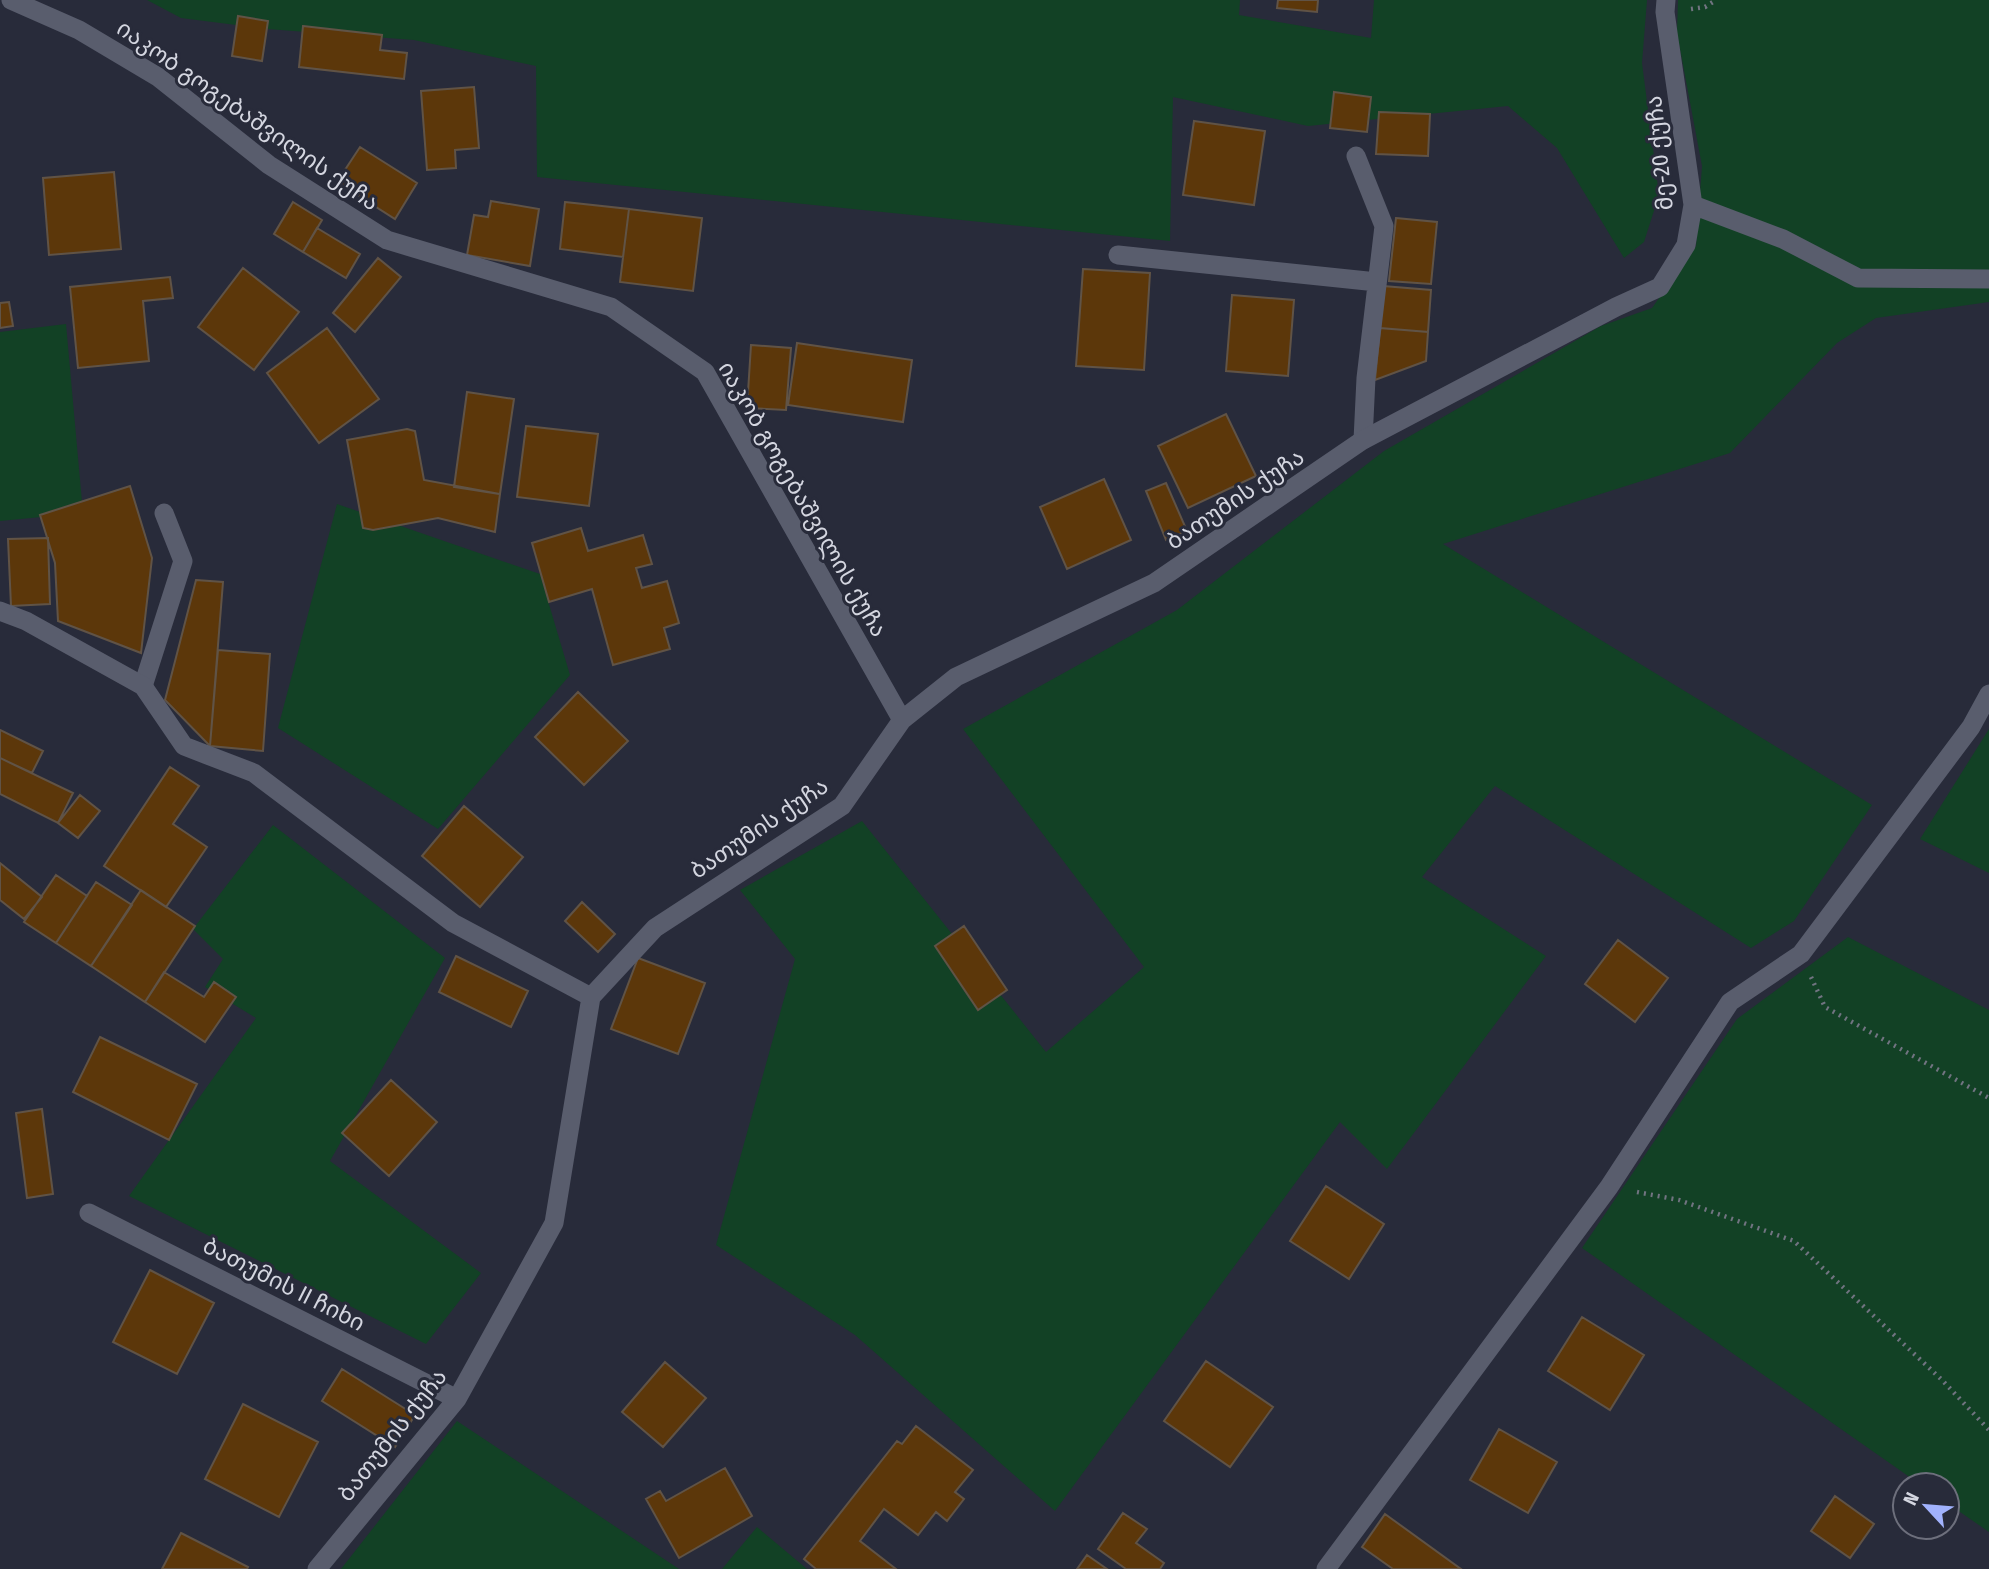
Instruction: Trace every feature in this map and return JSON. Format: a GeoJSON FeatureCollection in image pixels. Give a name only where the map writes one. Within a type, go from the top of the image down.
{"type":"FeatureCollection","features":[{"type":"Feature","properties":{"kind":"street","name":"იაკობ გოგებაშვილის ქუჩა"},"geometry":{"type":"LineString","coordinates":[[11,0],[79,30],[158,77],[269,165],[387,240],[611,307],[705,372],[902,720]]}},
{"type":"Feature","properties":{"kind":"street","name":"მე-20 ქუჩა"},"geometry":{"type":"LineString","coordinates":[[1616,307],[1660,288],[1686,245],[1693,205],[1665,12],[1666,0]]}},
{"type":"Feature","properties":{"kind":"street"},"geometry":{"type":"LineString","coordinates":[[1356,156],[1384,226],[1366,378],[1363,440]]}},
{"type":"Feature","properties":{"kind":"street"},"geometry":{"type":"LineString","coordinates":[[1693,205],[1783,239],[1858,278],[1989,279]]}},
{"type":"Feature","properties":{"kind":"street"},"geometry":{"type":"LineString","coordinates":[[1118,255],[1377,282]]}},
{"type":"Feature","properties":{"kind":"street","name":"ბათუმის ქუჩა"},"geometry":{"type":"LineString","coordinates":[[317,1569],[457,1399],[554,1223],[591,997],[655,928],[842,806],[902,720],[956,677],[1154,583],[1363,440],[1616,307]]}},
{"type":"Feature","properties":{"kind":"street"},"geometry":{"type":"LineString","coordinates":[[143,685],[183,561],[164,513]]}},
{"type":"Feature","properties":{"kind":"street"},"geometry":{"type":"LineString","coordinates":[[0,611],[26,621],[143,685],[184,746],[254,773],[453,923],[591,997]]}},
{"type":"Feature","properties":{"kind":"street"},"geometry":{"type":"LineString","coordinates":[[1326,1569],[1609,1187],[1730,1002],[1801,954],[1971,727],[1989,694]]}},
{"type":"Feature","properties":{"kind":"street","name":"ბათუმის II ჩიხი"},"geometry":{"type":"LineString","coordinates":[[89,1213],[457,1399]]}},
{"type":"Feature","properties":{"kind":"path"},"geometry":{"type":"LineString","coordinates":[[1801,954],[1825,1007],[1989,1098]]}},
{"type":"Feature","properties":{"kind":"path"},"geometry":{"type":"LineString","coordinates":[[1609,1187],[1678,1200],[1794,1241],[1942,1380],[1989,1430]]}},
{"type":"Feature","properties":{"kind":"green space"},"geometry":{"type":"Polygon","coordinates":[[[147,0],[1240,0],[1239,15],[1371,38],[1374,0],[1647,0],[1642,63],[1659,195],[1644,242],[1624,258],[1557,148],[1508,106],[1308,126],[1173,97],[1170,241],[537,177],[536,66],[414,40],[267,29],[181,18],[147,0]]]}},
{"type":"Feature","properties":{"kind":"green space"},"geometry":{"type":"Polygon","coordinates":[[[1678,0],[1989,0],[1989,302],[1876,318],[1837,343],[1730,453],[1443,544],[1872,805],[1794,921],[1751,948],[1495,786],[1422,877],[1546,956],[1387,1169],[1340,1122],[1055,1511],[855,1335],[716,1245],[795,959],[740,890],[862,821],[1046,1052],[1144,967],[963,729],[1177,610],[1384,451],[1601,326],[1652,308],[1696,246],[1702,166],[1677,33],[1678,0]]]}},
{"type":"Feature","properties":{"kind":"green space"},"geometry":{"type":"Polygon","coordinates":[[[66,324],[83,513],[0,521],[0,332],[66,324]]]}},
{"type":"Feature","properties":{"kind":"green space"},"geometry":{"type":"Polygon","coordinates":[[[337,504],[540,574],[570,675],[438,829],[278,728],[337,504]]]}},
{"type":"Feature","properties":{"kind":"green space"},"geometry":{"type":"Polygon","coordinates":[[[1989,729],[1989,873],[1920,839],[1989,729]]]}},
{"type":"Feature","properties":{"kind":"green space"},"geometry":{"type":"Polygon","coordinates":[[[273,825],[445,958],[330,1161],[481,1273],[426,1344],[129,1196],[256,1018],[205,987],[223,959],[193,929],[273,825]]]}},
{"type":"Feature","properties":{"kind":"green space"},"geometry":{"type":"Polygon","coordinates":[[[1848,937],[1989,1010],[1989,1532],[1961,1513],[1961,1471],[1901,1471],[1582,1248],[1737,1019],[1848,937]]]}},
{"type":"Feature","properties":{"kind":"green space"},"geometry":{"type":"Polygon","coordinates":[[[457,1421],[679,1569],[341,1569],[457,1421]]]}},
{"type":"Feature","properties":{"kind":"green space"},"geometry":{"type":"Polygon","coordinates":[[[757,1527],[807,1569],[722,1569],[757,1527]]]}},
{"type":"Feature","properties":{"kind":"building"},"geometry":{"type":"Polygon","coordinates":[[[1278,0],[1318,0],[1317,12],[1277,8],[1278,0]]]}},
{"type":"Feature","properties":{"kind":"building"},"geometry":{"type":"Polygon","coordinates":[[[238,16],[268,21],[262,61],[232,56],[238,16]]]}},
{"type":"Feature","properties":{"kind":"building"},"geometry":{"type":"Polygon","coordinates":[[[303,26],[382,35],[380,50],[407,53],[404,79],[299,67],[303,26]]]}},
{"type":"Feature","properties":{"kind":"building"},"geometry":{"type":"Polygon","coordinates":[[[474,87],[479,148],[455,150],[456,168],[427,170],[421,91],[474,87]]]}},
{"type":"Feature","properties":{"kind":"building"},"geometry":{"type":"Polygon","coordinates":[[[1334,92],[1371,97],[1367,132],[1330,128],[1334,92]]]}},
{"type":"Feature","properties":{"kind":"building"},"geometry":{"type":"Polygon","coordinates":[[[1379,112],[1430,114],[1428,156],[1376,154],[1379,112]]]}},
{"type":"Feature","properties":{"kind":"building"},"geometry":{"type":"Polygon","coordinates":[[[1194,121],[1265,131],[1254,205],[1183,195],[1194,121]]]}},
{"type":"Feature","properties":{"kind":"building"},"geometry":{"type":"Polygon","coordinates":[[[360,147],[417,183],[395,219],[337,182],[360,147]]]}},
{"type":"Feature","properties":{"kind":"building"},"geometry":{"type":"Polygon","coordinates":[[[114,172],[121,249],[49,255],[43,178],[114,172]]]}},
{"type":"Feature","properties":{"kind":"building"},"geometry":{"type":"Polygon","coordinates":[[[491,201],[539,209],[530,266],[467,255],[474,215],[488,217],[491,201]]]}},
{"type":"Feature","properties":{"kind":"building"},"geometry":{"type":"Polygon","coordinates":[[[293,202],[322,220],[303,252],[274,234],[293,202]]]}},
{"type":"Feature","properties":{"kind":"building"},"geometry":{"type":"Polygon","coordinates":[[[565,202],[629,209],[623,257],[560,249],[565,202]]]}},
{"type":"Feature","properties":{"kind":"building"},"geometry":{"type":"Polygon","coordinates":[[[629,209],[702,218],[693,291],[620,282],[629,209]]]}},
{"type":"Feature","properties":{"kind":"building"},"geometry":{"type":"Polygon","coordinates":[[[1396,218],[1437,222],[1431,284],[1389,281],[1396,218]]]}},
{"type":"Feature","properties":{"kind":"building"},"geometry":{"type":"Polygon","coordinates":[[[317,228],[360,254],[346,278],[303,252],[317,228]]]}},
{"type":"Feature","properties":{"kind":"building"},"geometry":{"type":"Polygon","coordinates":[[[378,258],[401,277],[355,332],[333,313],[378,258]]]}},
{"type":"Feature","properties":{"kind":"building"},"geometry":{"type":"Polygon","coordinates":[[[243,268],[299,312],[254,370],[198,327],[243,268]]]}},
{"type":"Feature","properties":{"kind":"building"},"geometry":{"type":"Polygon","coordinates":[[[1083,269],[1150,273],[1144,370],[1076,366],[1083,269]]]}},
{"type":"Feature","properties":{"kind":"building"},"geometry":{"type":"Polygon","coordinates":[[[170,277],[173,298],[143,301],[149,361],[78,368],[70,287],[170,277]]]}},
{"type":"Feature","properties":{"kind":"building"},"geometry":{"type":"Polygon","coordinates":[[[1383,286],[1431,290],[1428,332],[1380,328],[1383,286]]]}},
{"type":"Feature","properties":{"kind":"building"},"geometry":{"type":"Polygon","coordinates":[[[1232,295],[1294,300],[1288,376],[1226,371],[1232,295]]]}},
{"type":"Feature","properties":{"kind":"building"},"geometry":{"type":"Polygon","coordinates":[[[9,302],[13,326],[0,328],[0,303],[9,302]]]}},
{"type":"Feature","properties":{"kind":"building"},"geometry":{"type":"Polygon","coordinates":[[[327,328],[379,399],[319,443],[267,373],[327,328]]]}},
{"type":"Feature","properties":{"kind":"building"},"geometry":{"type":"Polygon","coordinates":[[[1380,328],[1428,332],[1426,361],[1375,380],[1380,328]]]}},
{"type":"Feature","properties":{"kind":"building"},"geometry":{"type":"Polygon","coordinates":[[[797,343],[912,360],[903,422],[788,405],[797,343]]]}},
{"type":"Feature","properties":{"kind":"building"},"geometry":{"type":"Polygon","coordinates":[[[751,345],[791,348],[786,410],[747,408],[751,345]]]}},
{"type":"Feature","properties":{"kind":"building"},"geometry":{"type":"Polygon","coordinates":[[[467,392],[514,399],[500,494],[454,487],[467,392]]]}},
{"type":"Feature","properties":{"kind":"building"},"geometry":{"type":"Polygon","coordinates":[[[1226,414],[1256,476],[1188,508],[1158,446],[1226,414]]]}},
{"type":"Feature","properties":{"kind":"building"},"geometry":{"type":"Polygon","coordinates":[[[526,426],[598,434],[589,506],[517,497],[526,426]]]}},
{"type":"Feature","properties":{"kind":"building"},"geometry":{"type":"Polygon","coordinates":[[[407,429],[415,431],[424,480],[500,494],[495,532],[438,518],[373,530],[363,528],[347,440],[407,429]]]}},
{"type":"Feature","properties":{"kind":"building"},"geometry":{"type":"Polygon","coordinates":[[[1104,479],[1131,540],[1067,569],[1040,507],[1104,479]]]}},
{"type":"Feature","properties":{"kind":"building"},"geometry":{"type":"Polygon","coordinates":[[[1166,483],[1187,531],[1166,540],[1146,491],[1166,483]]]}},
{"type":"Feature","properties":{"kind":"building"},"geometry":{"type":"Polygon","coordinates":[[[130,486],[152,558],[141,653],[58,621],[55,563],[40,515],[130,486]]]}},
{"type":"Feature","properties":{"kind":"building"},"geometry":{"type":"Polygon","coordinates":[[[581,528],[588,551],[643,535],[652,564],[636,568],[642,588],[667,581],[679,623],[664,628],[670,649],[613,665],[592,589],[549,602],[532,543],[581,528]]]}},
{"type":"Feature","properties":{"kind":"building"},"geometry":{"type":"Polygon","coordinates":[[[48,538],[50,604],[11,606],[8,539],[48,538]]]}},
{"type":"Feature","properties":{"kind":"building"},"geometry":{"type":"Polygon","coordinates":[[[196,580],[223,582],[210,746],[165,700],[196,580]]]}},
{"type":"Feature","properties":{"kind":"building"},"geometry":{"type":"Polygon","coordinates":[[[218,650],[270,654],[263,751],[210,746],[218,650]]]}},
{"type":"Feature","properties":{"kind":"building"},"geometry":{"type":"Polygon","coordinates":[[[578,692],[628,741],[584,785],[535,737],[578,692]]]}},
{"type":"Feature","properties":{"kind":"building"},"geometry":{"type":"Polygon","coordinates":[[[0,730],[43,751],[32,773],[0,758],[0,730]]]}},
{"type":"Feature","properties":{"kind":"building"},"geometry":{"type":"Polygon","coordinates":[[[0,758],[73,793],[58,823],[0,794],[0,758]]]}},
{"type":"Feature","properties":{"kind":"building"},"geometry":{"type":"Polygon","coordinates":[[[170,767],[199,786],[173,824],[207,847],[166,907],[104,866],[170,767]]]}},
{"type":"Feature","properties":{"kind":"building"},"geometry":{"type":"Polygon","coordinates":[[[80,795],[100,811],[78,838],[58,823],[80,795]]]}},
{"type":"Feature","properties":{"kind":"building"},"geometry":{"type":"Polygon","coordinates":[[[464,806],[523,857],[480,907],[422,856],[464,806]]]}},
{"type":"Feature","properties":{"kind":"building"},"geometry":{"type":"Polygon","coordinates":[[[0,863],[42,897],[24,919],[0,900],[0,863]]]}},
{"type":"Feature","properties":{"kind":"building"},"geometry":{"type":"Polygon","coordinates":[[[56,875],[87,896],[56,943],[24,922],[56,875]]]}},
{"type":"Feature","properties":{"kind":"building"},"geometry":{"type":"Polygon","coordinates":[[[96,882],[132,905],[91,966],[56,943],[96,882]]]}},
{"type":"Feature","properties":{"kind":"building"},"geometry":{"type":"Polygon","coordinates":[[[141,890],[195,926],[145,1002],[91,966],[141,890]]]}},
{"type":"Feature","properties":{"kind":"building"},"geometry":{"type":"Polygon","coordinates":[[[582,902],[615,934],[598,952],[565,921],[582,902]]]}},
{"type":"Feature","properties":{"kind":"building"},"geometry":{"type":"Polygon","coordinates":[[[964,926],[1007,990],[978,1010],[935,946],[964,926]]]}},
{"type":"Feature","properties":{"kind":"building"},"geometry":{"type":"Polygon","coordinates":[[[1618,940],[1668,978],[1635,1022],[1585,984],[1618,940]]]}},
{"type":"Feature","properties":{"kind":"building"},"geometry":{"type":"Polygon","coordinates":[[[456,956],[528,991],[511,1027],[439,992],[456,956]]]}},
{"type":"Feature","properties":{"kind":"building"},"geometry":{"type":"Polygon","coordinates":[[[638,958],[705,983],[678,1054],[611,1029],[638,958]]]}},
{"type":"Feature","properties":{"kind":"building"},"geometry":{"type":"Polygon","coordinates":[[[164,972],[204,997],[214,982],[236,997],[205,1042],[145,1002],[164,972]]]}},
{"type":"Feature","properties":{"kind":"building"},"geometry":{"type":"Polygon","coordinates":[[[100,1037],[197,1084],[169,1140],[73,1092],[100,1037]]]}},
{"type":"Feature","properties":{"kind":"building"},"geometry":{"type":"Polygon","coordinates":[[[391,1080],[437,1122],[389,1176],[342,1133],[391,1080]]]}},
{"type":"Feature","properties":{"kind":"building"},"geometry":{"type":"Polygon","coordinates":[[[42,1109],[53,1194],[27,1198],[16,1113],[42,1109]]]}},
{"type":"Feature","properties":{"kind":"building"},"geometry":{"type":"Polygon","coordinates":[[[1326,1186],[1384,1224],[1349,1279],[1290,1241],[1326,1186]]]}},
{"type":"Feature","properties":{"kind":"building"},"geometry":{"type":"Polygon","coordinates":[[[150,1270],[214,1303],[177,1374],[113,1342],[150,1270]]]}},
{"type":"Feature","properties":{"kind":"building"},"geometry":{"type":"Polygon","coordinates":[[[1582,1317],[1644,1355],[1610,1410],[1548,1371],[1582,1317]]]}},
{"type":"Feature","properties":{"kind":"building"},"geometry":{"type":"Polygon","coordinates":[[[1206,1361],[1273,1407],[1230,1467],[1164,1421],[1206,1361]]]}},
{"type":"Feature","properties":{"kind":"building"},"geometry":{"type":"Polygon","coordinates":[[[665,1362],[706,1398],[663,1447],[622,1412],[665,1362]]]}},
{"type":"Feature","properties":{"kind":"building"},"geometry":{"type":"Polygon","coordinates":[[[342,1369],[415,1415],[395,1447],[322,1401],[342,1369]]]}},
{"type":"Feature","properties":{"kind":"building"},"geometry":{"type":"Polygon","coordinates":[[[243,1404],[318,1442],[279,1517],[205,1479],[243,1404]]]}},
{"type":"Feature","properties":{"kind":"building"},"geometry":{"type":"Polygon","coordinates":[[[916,1426],[973,1470],[955,1492],[964,1499],[947,1521],[936,1512],[918,1535],[884,1509],[860,1541],[896,1569],[816,1569],[804,1559],[897,1441],[902,1444],[916,1426]]]}},
{"type":"Feature","properties":{"kind":"building"},"geometry":{"type":"Polygon","coordinates":[[[1499,1429],[1557,1462],[1528,1513],[1470,1480],[1499,1429]]]}},
{"type":"Feature","properties":{"kind":"building"},"geometry":{"type":"Polygon","coordinates":[[[725,1468],[752,1516],[679,1558],[646,1499],[660,1491],[666,1501],[725,1468]]]}},
{"type":"Feature","properties":{"kind":"building"},"geometry":{"type":"Polygon","coordinates":[[[1835,1496],[1874,1524],[1850,1558],[1811,1531],[1835,1496]]]}},
{"type":"Feature","properties":{"kind":"building"},"geometry":{"type":"Polygon","coordinates":[[[1123,1513],[1147,1529],[1136,1543],[1164,1563],[1160,1569],[1126,1569],[1098,1549],[1123,1513]]]}},
{"type":"Feature","properties":{"kind":"building"},"geometry":{"type":"Polygon","coordinates":[[[1385,1514],[1461,1569],[1393,1569],[1362,1547],[1385,1514]]]}},
{"type":"Feature","properties":{"kind":"building"},"geometry":{"type":"Polygon","coordinates":[[[181,1533],[248,1567],[247,1569],[162,1569],[181,1533]]]}},
{"type":"Feature","properties":{"kind":"building"},"geometry":{"type":"Polygon","coordinates":[[[1087,1555],[1107,1569],[1077,1569],[1087,1555]]]}}]}
